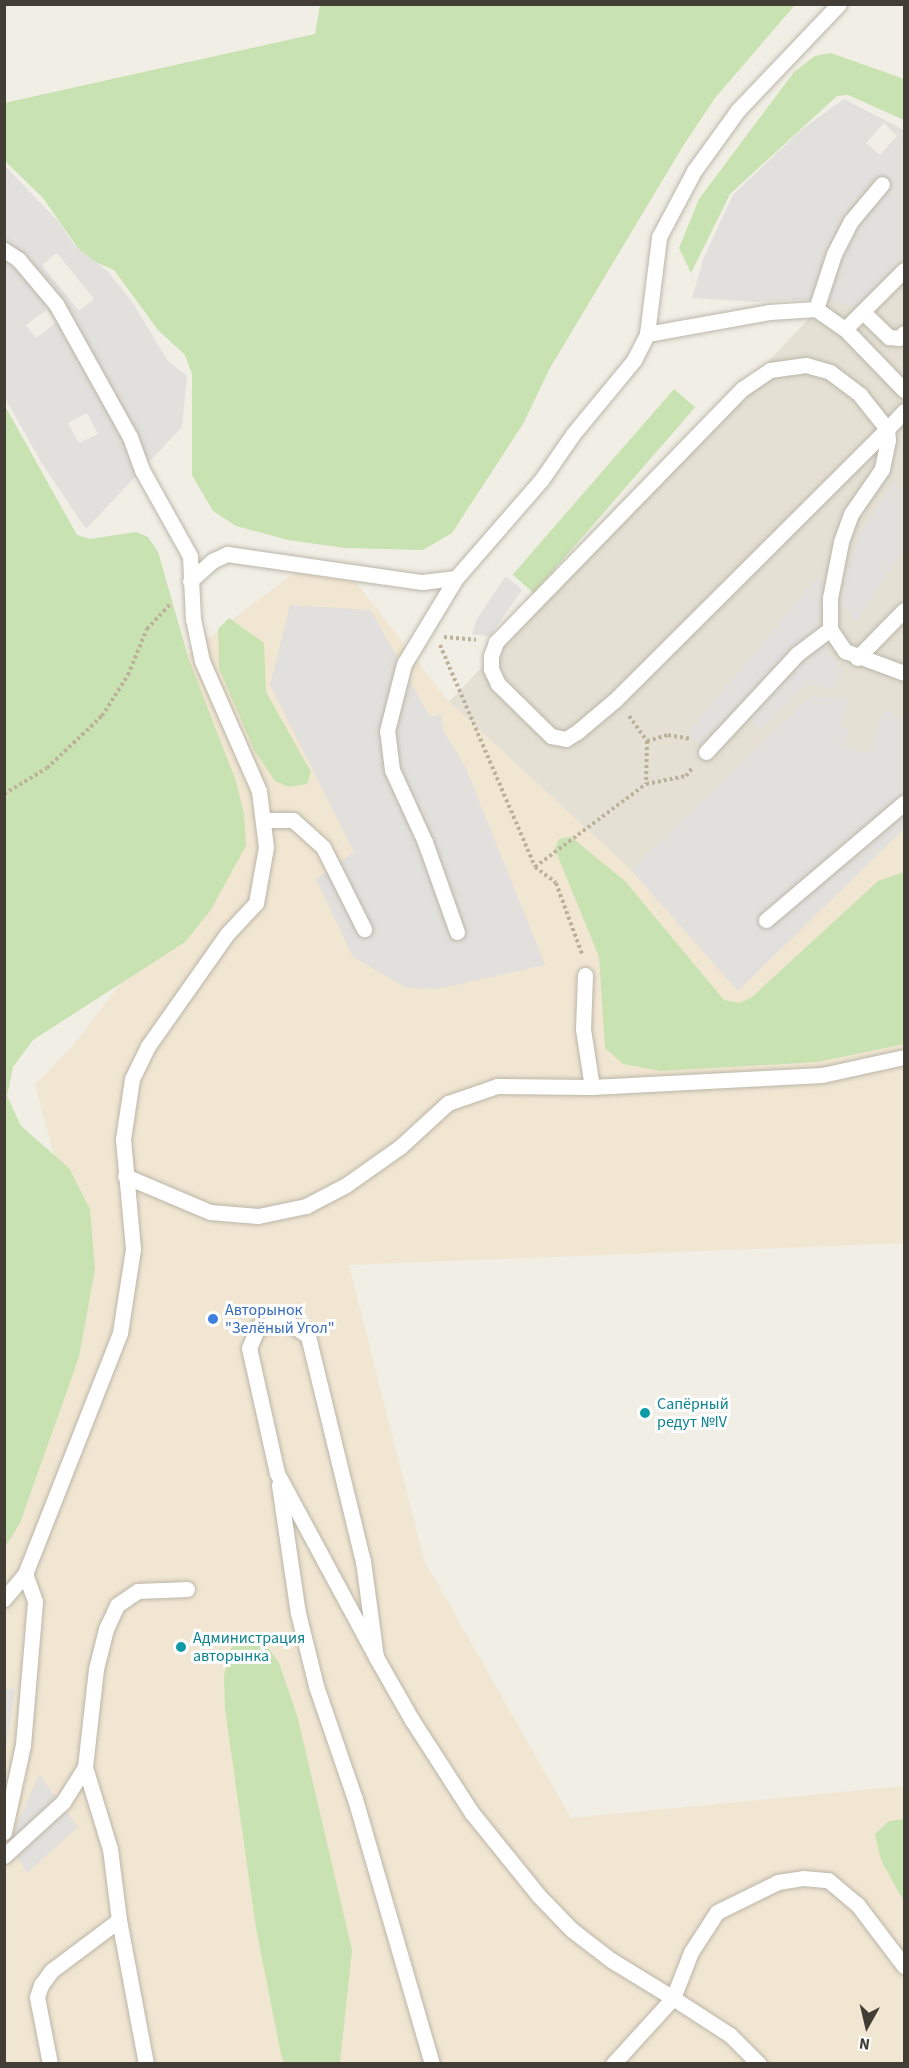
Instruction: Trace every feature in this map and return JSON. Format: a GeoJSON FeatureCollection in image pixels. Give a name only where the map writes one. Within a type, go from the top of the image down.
{"type":"FeatureCollection","features":[{"type":"Feature","properties":{"kind":"lane"},"geometry":{"type":"LineString","coordinates":[[458,932],[425,842],[392,770],[387,731],[404,664],[456,578],[542,479],[573,434],[634,360],[647,334],[659,237],[694,171],[738,110],[838,4]]}},
{"type":"Feature","properties":{"kind":"lane"},"geometry":{"type":"LineString","coordinates":[[816,309],[834,254],[851,220],[882,184]]}},
{"type":"Feature","properties":{"kind":"lane"},"geometry":{"type":"LineString","coordinates":[[4,250],[18,259],[56,304],[130,437],[142,470],[190,556],[193,619],[202,661],[259,791],[266,820],[265,870],[256,903],[220,943],[148,1046],[132,1079],[123,1139],[133,1249],[120,1333],[25,1574],[4,1599]]}},
{"type":"Feature","properties":{"kind":"lane"},"geometry":{"type":"LineString","coordinates":[[844,329],[864,313],[904,270]]}},
{"type":"Feature","properties":{"kind":"lane"},"geometry":{"type":"LineString","coordinates":[[647,334],[769,312],[816,309],[844,329],[904,390]]}},
{"type":"Feature","properties":{"kind":"lane"},"geometry":{"type":"LineString","coordinates":[[864,313],[889,337],[899,338],[904,333]]}},
{"type":"Feature","properties":{"kind":"lane"},"geometry":{"type":"LineString","coordinates":[[904,411],[887,429],[615,700],[566,739],[551,736],[498,684],[491,669],[496,642],[620,510],[742,388],[770,370],[806,364],[830,372],[860,395],[887,429],[882,469],[851,513],[841,542],[830,598],[830,629],[838,645],[857,658],[904,673]]}},
{"type":"Feature","properties":{"kind":"lane"},"geometry":{"type":"LineString","coordinates":[[190,581],[212,561],[227,554],[422,582],[456,578]]}},
{"type":"Feature","properties":{"kind":"lane"},"geometry":{"type":"LineString","coordinates":[[857,658],[904,610]]}},
{"type":"Feature","properties":{"kind":"lane"},"geometry":{"type":"LineString","coordinates":[[706,752],[797,654],[830,629]]}},
{"type":"Feature","properties":{"kind":"lane"},"geometry":{"type":"LineString","coordinates":[[766,920],[904,803]]}},
{"type":"Feature","properties":{"kind":"lane"},"geometry":{"type":"LineString","coordinates":[[266,820],[293,820],[323,847],[364,929]]}},
{"type":"Feature","properties":{"kind":"lane"},"geometry":{"type":"LineString","coordinates":[[585,975],[583,1029],[592,1087]]}},
{"type":"Feature","properties":{"kind":"lane"},"geometry":{"type":"LineString","coordinates":[[125,1176],[210,1212],[258,1216],[306,1206],[346,1185],[401,1146],[448,1103],[496,1086],[592,1087],[822,1075],[904,1057]]}},
{"type":"Feature","properties":{"kind":"lane"},"geometry":{"type":"LineString","coordinates":[[376,1657],[363,1561],[308,1336],[286,1321],[258,1327],[249,1348],[277,1473],[298,1613],[316,1686],[356,1799],[432,2064]]}},
{"type":"Feature","properties":{"kind":"lane"},"geometry":{"type":"LineString","coordinates":[[277,1473],[376,1657],[472,1813],[539,1896],[603,1954],[730,2035],[759,2064]]}},
{"type":"Feature","properties":{"kind":"lane"},"geometry":{"type":"LineString","coordinates":[[4,1832],[23,1745],[35,1601],[25,1574]]}},
{"type":"Feature","properties":{"kind":"lane"},"geometry":{"type":"LineString","coordinates":[[146,2064],[119,1920],[110,1849],[85,1767],[96,1669],[106,1629],[117,1605],[138,1591],[188,1589]]}},
{"type":"Feature","properties":{"kind":"lane"},"geometry":{"type":"LineString","coordinates":[[4,1856],[63,1802],[85,1767]]}},
{"type":"Feature","properties":{"kind":"lane"},"geometry":{"type":"LineString","coordinates":[[613,2064],[673,1998],[691,1952],[717,1912],[778,1882],[803,1878],[828,1880],[857,1904],[904,1966]]}},
{"type":"Feature","properties":{"kind":"lane"},"geometry":{"type":"LineString","coordinates":[[50,2064],[37,1996],[40,1985],[51,1971],[119,1920]]}},
{"type":"Feature","properties":{"kind":"path"},"geometry":{"type":"LineString","coordinates":[[4,794],[47,768],[102,716],[128,675],[147,629],[190,581]]}},
{"type":"Feature","properties":{"kind":"path"},"geometry":{"type":"LineString","coordinates":[[496,642],[438,636],[444,662],[492,761],[535,867],[556,883],[582,952],[585,975]]}},
{"type":"Feature","properties":{"kind":"path"},"geometry":{"type":"LineString","coordinates":[[615,700],[646,741],[646,784]]}},
{"type":"Feature","properties":{"kind":"path"},"geometry":{"type":"LineString","coordinates":[[535,867],[646,784],[686,776],[706,752],[681,734],[646,741]]}},
{"type":"Feature","properties":{"kind":"shaded area"},"geometry":{"type":"Polygon","coordinates":[[[844,99],[904,130],[904,257],[859,307],[818,299],[755,302],[692,298],[704,257],[733,195],[801,130],[844,99]],[[884,123],[866,143],[880,155],[897,136],[884,123]]]}},
{"type":"Feature","properties":{"kind":"shaded area"},"geometry":{"type":"Polygon","coordinates":[[[4,165],[59,222],[74,245],[107,271],[131,300],[168,361],[187,376],[182,427],[86,529],[41,462],[5,398],[4,165]],[[57,253],[42,265],[79,311],[94,299],[57,253]],[[47,310],[26,325],[36,338],[57,322],[47,310]],[[87,413],[68,423],[79,443],[98,434],[87,413]]]}},
{"type":"Feature","properties":{"kind":"shaded area"},"geometry":{"type":"Polygon","coordinates":[[[904,217],[904,829],[738,991],[631,870],[449,702],[904,217]]]}},
{"type":"Feature","properties":{"kind":"shaded area"},"geometry":{"type":"Polygon","coordinates":[[[894,483],[904,493],[904,548],[858,620],[842,606],[844,579],[862,529],[894,483]]]}},
{"type":"Feature","properties":{"kind":"shaded area","name":"Авторынок \"Зелёный Угол\""},"geometry":{"type":"Polygon","coordinates":[[[295,572],[356,582],[449,702],[631,870],[738,991],[904,829],[904,1243],[349,1265],[424,1560],[571,1818],[904,1786],[904,2063],[5,2064],[5,1506],[71,1218],[35,1085],[75,1043],[163,928],[182,658],[295,572]]]}},
{"type":"Feature","properties":{"kind":"shaded area"},"geometry":{"type":"Polygon","coordinates":[[[506,576],[522,590],[490,636],[472,634],[477,619],[506,576]]]}},
{"type":"Feature","properties":{"kind":"shaded area"},"geometry":{"type":"Polygon","coordinates":[[[817,578],[823,583],[819,625],[829,653],[842,670],[835,689],[806,684],[760,730],[749,719],[713,755],[688,733],[817,578]]]}},
{"type":"Feature","properties":{"kind":"shaded area"},"geometry":{"type":"Polygon","coordinates":[[[290,605],[371,610],[430,717],[441,714],[444,732],[465,766],[545,965],[438,989],[407,988],[353,957],[316,879],[354,852],[270,685],[290,605]]]}},
{"type":"Feature","properties":{"kind":"shaded area"},"geometry":{"type":"Polygon","coordinates":[[[811,696],[849,698],[841,727],[849,729],[844,746],[869,754],[884,708],[904,721],[904,829],[738,991],[631,870],[811,696]]]}},
{"type":"Feature","properties":{"kind":"shaded area"},"geometry":{"type":"Polygon","coordinates":[[[4,1689],[15,1689],[5,1755],[4,1689]]]}},
{"type":"Feature","properties":{"kind":"shaded area"},"geometry":{"type":"Polygon","coordinates":[[[39,1774],[78,1827],[27,1873],[9,1843],[39,1774]]]}},
{"type":"Feature","properties":{"kind":"green space"},"geometry":{"type":"Polygon","coordinates":[[[320,5],[795,5],[715,98],[683,146],[550,368],[523,424],[452,533],[423,550],[345,548],[288,540],[236,526],[213,511],[192,475],[192,374],[185,355],[158,330],[114,270],[84,257],[43,198],[5,161],[4,103],[315,34],[320,5]]]}},
{"type":"Feature","properties":{"kind":"green space"},"geometry":{"type":"Polygon","coordinates":[[[831,53],[904,79],[904,120],[848,95],[837,96],[730,194],[691,273],[679,248],[699,199],[794,72],[815,56],[831,53]]]}},
{"type":"Feature","properties":{"kind":"green space"},"geometry":{"type":"Polygon","coordinates":[[[674,389],[695,407],[534,593],[513,575],[674,389]]]}},
{"type":"Feature","properties":{"kind":"green space"},"geometry":{"type":"Polygon","coordinates":[[[5,406],[77,535],[90,539],[136,532],[148,537],[158,552],[189,660],[236,781],[244,814],[246,846],[210,911],[185,942],[33,1040],[13,1067],[7,1096],[21,1126],[69,1168],[90,1209],[95,1269],[79,1357],[20,1523],[5,1547],[5,406]]]}},
{"type":"Feature","properties":{"kind":"green space"},"geometry":{"type":"Polygon","coordinates":[[[229,618],[264,643],[266,692],[311,772],[307,784],[289,787],[275,781],[254,750],[219,668],[218,629],[229,618]]]}},
{"type":"Feature","properties":{"kind":"green space"},"geometry":{"type":"Polygon","coordinates":[[[571,837],[625,881],[724,1000],[740,1003],[752,997],[878,881],[904,872],[904,1044],[818,1062],[660,1071],[623,1064],[605,1048],[599,957],[555,849],[559,839],[571,837]]]}},
{"type":"Feature","properties":{"kind":"green space"},"geometry":{"type":"Polygon","coordinates":[[[249,1639],[267,1646],[279,1663],[298,1719],[352,1950],[340,2063],[284,2063],[281,2054],[256,1928],[225,1709],[224,1677],[229,1652],[237,1640],[249,1639]]]}},
{"type":"Feature","properties":{"kind":"green space"},"geometry":{"type":"Polygon","coordinates":[[[904,1819],[904,1902],[881,1860],[875,1834],[889,1821],[904,1819]]]}},
{"type":"Feature","properties":{"kind":"place","name":"Авторынок \"Зелёный Угол\""},"geometry":{"type":"Point","coordinates":[213,1319]}},
{"type":"Feature","properties":{"kind":"place","name":"Сапёрный редут №IV"},"geometry":{"type":"Point","coordinates":[645,1413]}},
{"type":"Feature","properties":{"kind":"place","name":"Администрация авторынка"},"geometry":{"type":"Point","coordinates":[181,1647]}}]}
